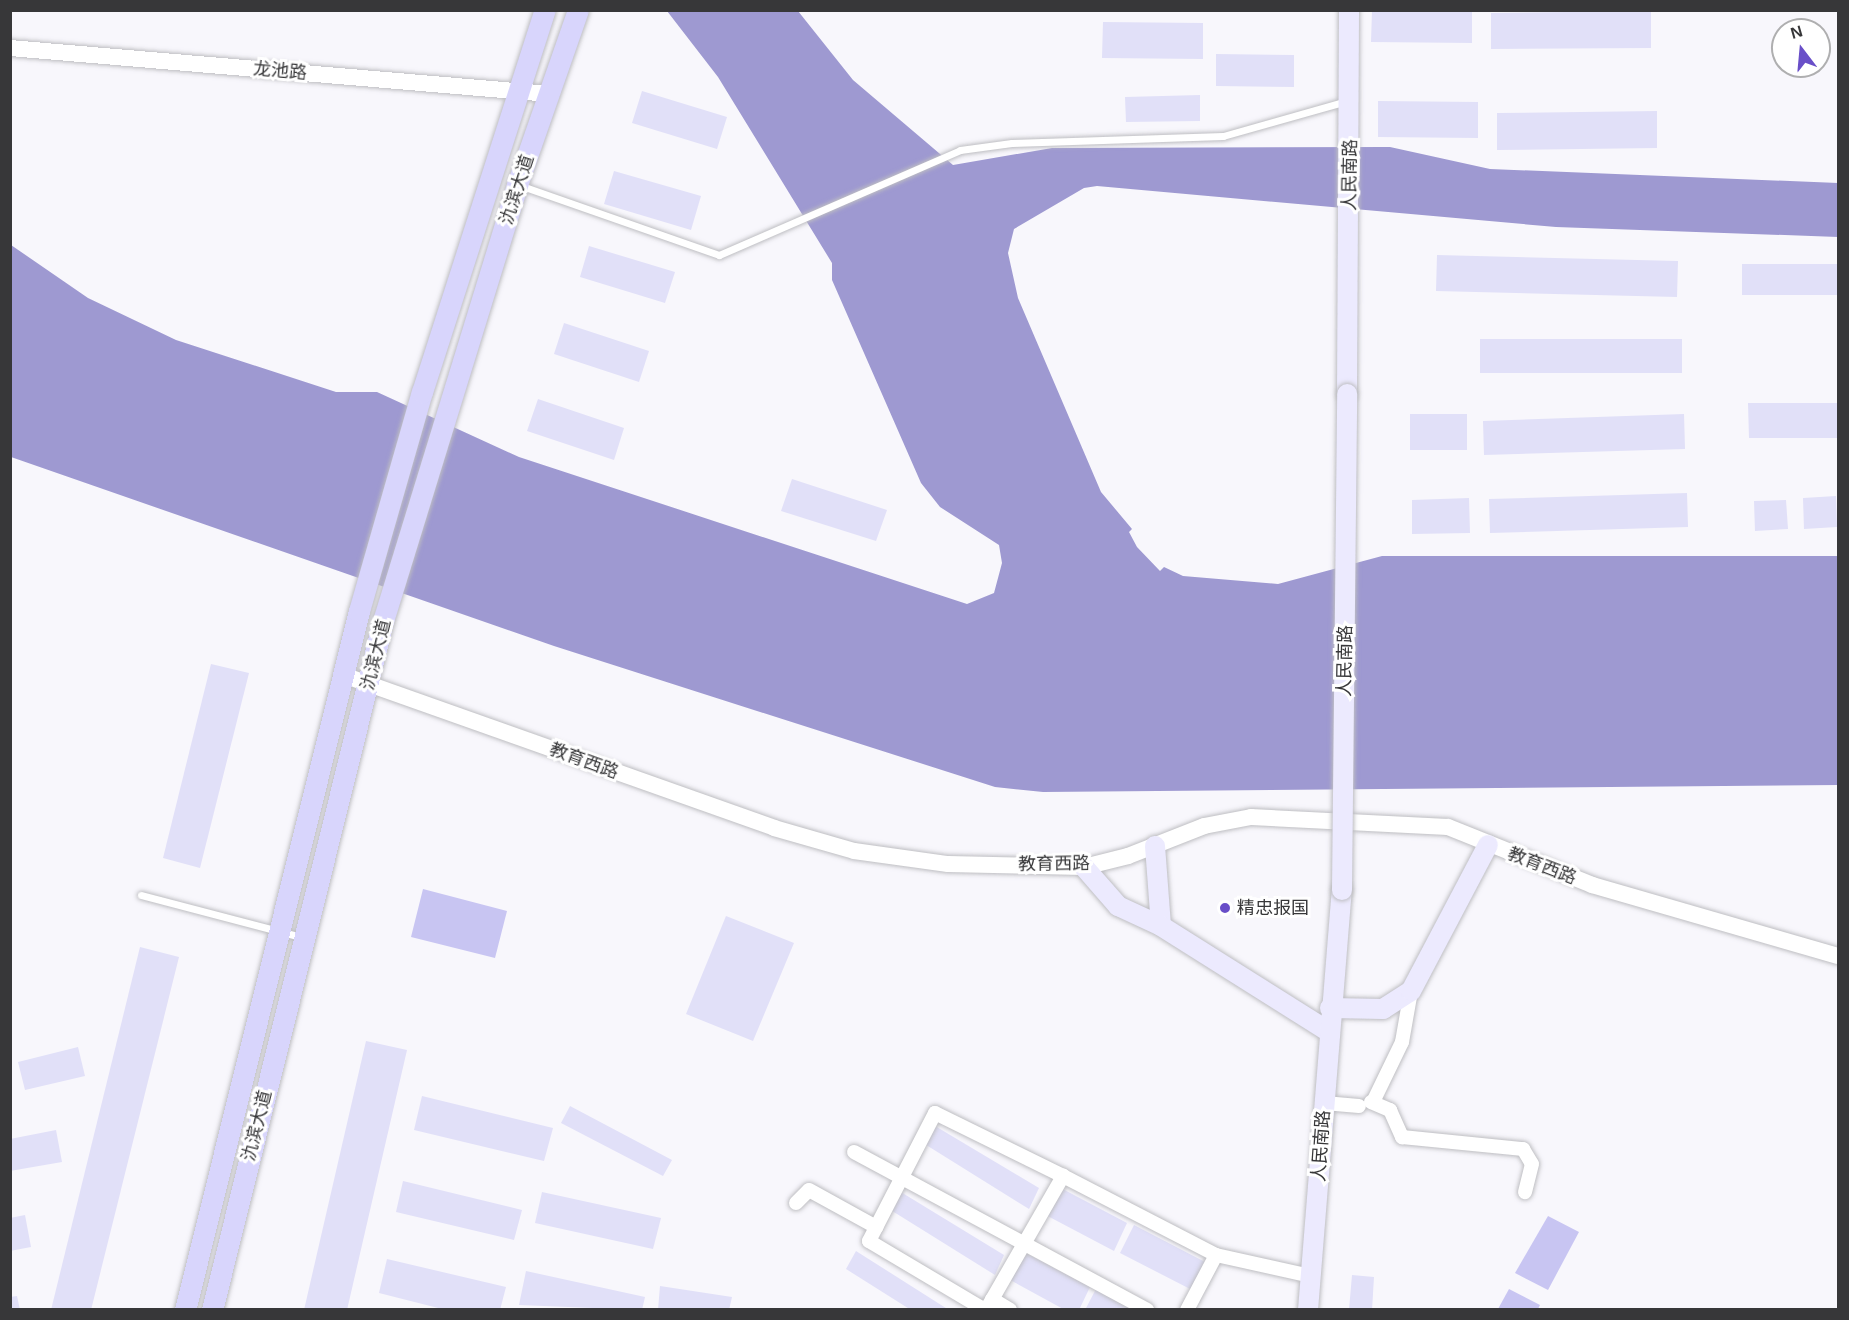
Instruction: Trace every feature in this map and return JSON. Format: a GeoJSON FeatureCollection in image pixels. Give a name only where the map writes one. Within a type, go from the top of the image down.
{"type":"FeatureCollection","features":[{"type":"Feature","properties":{"kind":"main road","name":"氿滨大道"},"geometry":{"type":"LineString","coordinates":[[185,1310],[359,611],[422,392],[545,10]]}},
{"type":"Feature","properties":{"kind":"main road","name":"氿滨大道"},"geometry":{"type":"LineString","coordinates":[[212,1310],[383,621],[517,185],[578,10]]}},
{"type":"Feature","properties":{"kind":"main road","name":"人民南路"},"geometry":{"type":"LineString","coordinates":[[1308,1310],[1328,1031],[1342,890],[1350,135],[1349,10]]}},
{"type":"Feature","properties":{"kind":"main road"},"geometry":{"type":"LineString","coordinates":[[1330,1008],[1383,1009],[1411,991],[1488,845]]}},
{"type":"Feature","properties":{"kind":"main road"},"geometry":{"type":"LineString","coordinates":[[1155,846],[1161,926]]}},
{"type":"Feature","properties":{"kind":"main road"},"geometry":{"type":"LineString","coordinates":[[1084,867],[1118,906],[1161,926],[1328,1031]]}},
{"type":"Feature","properties":{"kind":"street","name":"龙池路"},"geometry":{"type":"LineString","coordinates":[[10,48],[550,94]]}},
{"type":"Feature","properties":{"kind":"street","name":"教育西路"},"geometry":{"type":"LineString","coordinates":[[343,675],[774,828],[854,851],[948,864],[1084,867],[1155,846],[1204,826],[1251,817],[1448,827],[1592,885],[1839,956]]}},
{"type":"Feature","properties":{"kind":"street"},"geometry":{"type":"LineString","coordinates":[[1368,1104],[1402,1042],[1411,991]]}},
{"type":"Feature","properties":{"kind":"street"},"geometry":{"type":"LineString","coordinates":[[1324,1103],[1368,1104],[1390,1110],[1402,1137],[1523,1149],[1532,1164],[1526,1192]]}},
{"type":"Feature","properties":{"kind":"street"},"geometry":{"type":"LineString","coordinates":[[1010,1310],[987,1306],[869,1241],[935,1113],[1215,1255],[1311,1276]]}},
{"type":"Feature","properties":{"kind":"street"},"geometry":{"type":"LineString","coordinates":[[854,1152],[1147,1310]]}},
{"type":"Feature","properties":{"kind":"street"},"geometry":{"type":"LineString","coordinates":[[987,1306],[1063,1176]]}},
{"type":"Feature","properties":{"kind":"street"},"geometry":{"type":"LineString","coordinates":[[796,1203],[809,1190],[876,1227]]}},
{"type":"Feature","properties":{"kind":"street"},"geometry":{"type":"LineString","coordinates":[[1187,1310],[1215,1255]]}},
{"type":"Feature","properties":{"kind":"lane"},"geometry":{"type":"LineString","coordinates":[[517,185],[719,255],[792,221],[960,150],[1012,143],[1223,136],[1350,100]]}},
{"type":"Feature","properties":{"kind":"lane"},"geometry":{"type":"LineString","coordinates":[[141,895],[303,938]]}},
{"type":"Feature","properties":{"kind":"shaded area"},"geometry":{"type":"Polygon","coordinates":[[[667,11],[798,11],[853,80],[953,165],[1052,148],[1390,147],[1490,169],[1838,183],[1838,237],[1556,227],[1097,186],[1084,188],[1014,229],[1008,253],[1018,298],[1101,492],[1132,529],[1129,532],[1137,547],[1160,571],[1164,567],[1183,576],[1278,584],[1382,556],[1838,556],[1838,785],[1043,792],[995,787],[554,646],[11,457],[11,245],[88,298],[176,340],[336,392],[377,392],[519,457],[967,604],[994,593],[1002,563],[999,545],[940,507],[921,483],[832,280],[832,263],[718,77],[667,11]]]}},
{"type":"Feature","properties":{"kind":"shaded area"},"geometry":{"type":"Polygon","coordinates":[[[423,889],[507,911],[495,958],[411,937],[423,889]]]}},
{"type":"Feature","properties":{"kind":"shaded area"},"geometry":{"type":"Polygon","coordinates":[[[1548,1216],[1579,1232],[1548,1290],[1515,1273],[1548,1216]]]}},
{"type":"Feature","properties":{"kind":"shaded area"},"geometry":{"type":"Polygon","coordinates":[[[1509,1289],[1540,1305],[1538,1309],[1498,1309],[1509,1289]]]}},
{"type":"Feature","properties":{"kind":"building"},"geometry":{"type":"Polygon","coordinates":[[[1372,10],[1472,10],[1472,43],[1371,42],[1372,10]]]}},
{"type":"Feature","properties":{"kind":"building"},"geometry":{"type":"Polygon","coordinates":[[[1651,11],[1651,48],[1491,49],[1491,13],[1651,11]]]}},
{"type":"Feature","properties":{"kind":"building"},"geometry":{"type":"Polygon","coordinates":[[[1103,22],[1203,23],[1203,59],[1102,58],[1103,22]]]}},
{"type":"Feature","properties":{"kind":"building"},"geometry":{"type":"Polygon","coordinates":[[[1216,54],[1294,55],[1294,87],[1216,86],[1216,54]]]}},
{"type":"Feature","properties":{"kind":"building"},"geometry":{"type":"Polygon","coordinates":[[[642,91],[727,117],[717,149],[632,123],[642,91]]]}},
{"type":"Feature","properties":{"kind":"building"},"geometry":{"type":"Polygon","coordinates":[[[1200,95],[1200,121],[1126,122],[1125,97],[1200,95]]]}},
{"type":"Feature","properties":{"kind":"building"},"geometry":{"type":"Polygon","coordinates":[[[1378,101],[1478,102],[1478,138],[1378,137],[1378,101]]]}},
{"type":"Feature","properties":{"kind":"building"},"geometry":{"type":"Polygon","coordinates":[[[1657,111],[1657,148],[1497,150],[1497,113],[1657,111]]]}},
{"type":"Feature","properties":{"kind":"building"},"geometry":{"type":"Polygon","coordinates":[[[614,171],[701,196],[691,230],[604,204],[614,171]]]}},
{"type":"Feature","properties":{"kind":"building"},"geometry":{"type":"Polygon","coordinates":[[[589,246],[675,272],[665,303],[580,277],[589,246]]]}},
{"type":"Feature","properties":{"kind":"building"},"geometry":{"type":"Polygon","coordinates":[[[1437,255],[1678,261],[1677,297],[1436,291],[1437,255]]]}},
{"type":"Feature","properties":{"kind":"building"},"geometry":{"type":"Polygon","coordinates":[[[1742,264],[1838,264],[1838,295],[1742,295],[1742,264]]]}},
{"type":"Feature","properties":{"kind":"building"},"geometry":{"type":"Polygon","coordinates":[[[564,323],[649,351],[639,382],[554,354],[564,323]]]}},
{"type":"Feature","properties":{"kind":"building"},"geometry":{"type":"Polygon","coordinates":[[[1480,339],[1682,339],[1682,373],[1480,373],[1480,339]]]}},
{"type":"Feature","properties":{"kind":"building"},"geometry":{"type":"Polygon","coordinates":[[[538,399],[624,428],[614,460],[527,431],[538,399]]]}},
{"type":"Feature","properties":{"kind":"building"},"geometry":{"type":"Polygon","coordinates":[[[1748,403],[1838,403],[1838,438],[1749,438],[1748,403]]]}},
{"type":"Feature","properties":{"kind":"building"},"geometry":{"type":"Polygon","coordinates":[[[1410,414],[1467,414],[1467,450],[1410,450],[1410,414]]]}},
{"type":"Feature","properties":{"kind":"building"},"geometry":{"type":"Polygon","coordinates":[[[1684,414],[1685,449],[1484,455],[1483,421],[1684,414]]]}},
{"type":"Feature","properties":{"kind":"building"},"geometry":{"type":"Polygon","coordinates":[[[792,479],[887,510],[876,541],[781,511],[792,479]]]}},
{"type":"Feature","properties":{"kind":"building"},"geometry":{"type":"Polygon","coordinates":[[[1687,493],[1688,527],[1490,533],[1489,499],[1687,493]]]}},
{"type":"Feature","properties":{"kind":"building"},"geometry":{"type":"Polygon","coordinates":[[[1836,496],[1837,527],[1804,529],[1803,498],[1836,496]]]}},
{"type":"Feature","properties":{"kind":"building"},"geometry":{"type":"Polygon","coordinates":[[[1469,498],[1470,533],[1412,534],[1412,500],[1469,498]]]}},
{"type":"Feature","properties":{"kind":"building"},"geometry":{"type":"Polygon","coordinates":[[[1786,500],[1788,529],[1755,531],[1754,501],[1786,500]]]}},
{"type":"Feature","properties":{"kind":"building"},"geometry":{"type":"Polygon","coordinates":[[[211,664],[249,673],[200,868],[163,858],[211,664]]]}},
{"type":"Feature","properties":{"kind":"building"},"geometry":{"type":"Polygon","coordinates":[[[726,916],[794,943],[753,1041],[686,1014],[726,916]]]}},
{"type":"Feature","properties":{"kind":"building"},"geometry":{"type":"Polygon","coordinates":[[[140,947],[179,957],[91,1310],[51,1310],[140,947]]]}},
{"type":"Feature","properties":{"kind":"building"},"geometry":{"type":"Polygon","coordinates":[[[366,1041],[407,1050],[347,1310],[304,1310],[366,1041]]]}},
{"type":"Feature","properties":{"kind":"building"},"geometry":{"type":"Polygon","coordinates":[[[78,1047],[85,1076],[25,1090],[18,1062],[78,1047]]]}},
{"type":"Feature","properties":{"kind":"building"},"geometry":{"type":"Polygon","coordinates":[[[422,1096],[553,1128],[544,1161],[414,1130],[422,1096]]]}},
{"type":"Feature","properties":{"kind":"building"},"geometry":{"type":"Polygon","coordinates":[[[570,1106],[672,1160],[663,1176],[561,1123],[570,1106]]]}},
{"type":"Feature","properties":{"kind":"building"},"geometry":{"type":"Polygon","coordinates":[[[925,1120],[1039,1188],[1029,1209],[915,1138],[925,1120]]]}},
{"type":"Feature","properties":{"kind":"building"},"geometry":{"type":"Polygon","coordinates":[[[56,1130],[62,1162],[10,1171],[10,1139],[56,1130]]]}},
{"type":"Feature","properties":{"kind":"building"},"geometry":{"type":"Polygon","coordinates":[[[403,1181],[522,1210],[514,1240],[396,1212],[403,1181]]]}},
{"type":"Feature","properties":{"kind":"building"},"geometry":{"type":"Polygon","coordinates":[[[1055,1185],[1127,1223],[1114,1251],[1040,1212],[1055,1185]]]}},
{"type":"Feature","properties":{"kind":"building"},"geometry":{"type":"Polygon","coordinates":[[[891,1186],[1004,1255],[995,1275],[881,1204],[891,1186]]]}},
{"type":"Feature","properties":{"kind":"building"},"geometry":{"type":"Polygon","coordinates":[[[542,1192],[661,1218],[653,1249],[535,1223],[542,1192]]]}},
{"type":"Feature","properties":{"kind":"building"},"geometry":{"type":"Polygon","coordinates":[[[25,1215],[31,1247],[10,1251],[10,1218],[25,1215]]]}},
{"type":"Feature","properties":{"kind":"building"},"geometry":{"type":"Polygon","coordinates":[[[1134,1225],[1207,1263],[1194,1291],[1120,1253],[1134,1225]]]}},
{"type":"Feature","properties":{"kind":"building"},"geometry":{"type":"Polygon","coordinates":[[[1018,1249],[1090,1287],[1079,1310],[1065,1310],[1003,1276],[1018,1249]]]}},
{"type":"Feature","properties":{"kind":"building"},"geometry":{"type":"Polygon","coordinates":[[[856,1251],[949,1310],[911,1310],[846,1269],[856,1251]]]}},
{"type":"Feature","properties":{"kind":"building"},"geometry":{"type":"Polygon","coordinates":[[[387,1259],[506,1287],[500,1310],[446,1310],[379,1293],[387,1259]]]}},
{"type":"Feature","properties":{"kind":"building"},"geometry":{"type":"Polygon","coordinates":[[[526,1271],[645,1297],[642,1310],[519,1305],[526,1271]]]}},
{"type":"Feature","properties":{"kind":"building"},"geometry":{"type":"Polygon","coordinates":[[[1352,1275],[1374,1277],[1372,1310],[1349,1310],[1352,1275]]]}},
{"type":"Feature","properties":{"kind":"building"},"geometry":{"type":"Polygon","coordinates":[[[660,1286],[732,1297],[729,1310],[658,1310],[660,1286]]]}},
{"type":"Feature","properties":{"kind":"building"},"geometry":{"type":"Polygon","coordinates":[[[1096,1289],[1135,1310],[1085,1310],[1096,1289]]]}},
{"type":"Feature","properties":{"kind":"building"},"geometry":{"type":"Polygon","coordinates":[[[17,1296],[20,1310],[10,1310],[10,1297],[17,1296]]]}},
{"type":"Feature","properties":{"kind":"place","name":"精忠报国"},"geometry":{"type":"Point","coordinates":[1225,908]}}]}
